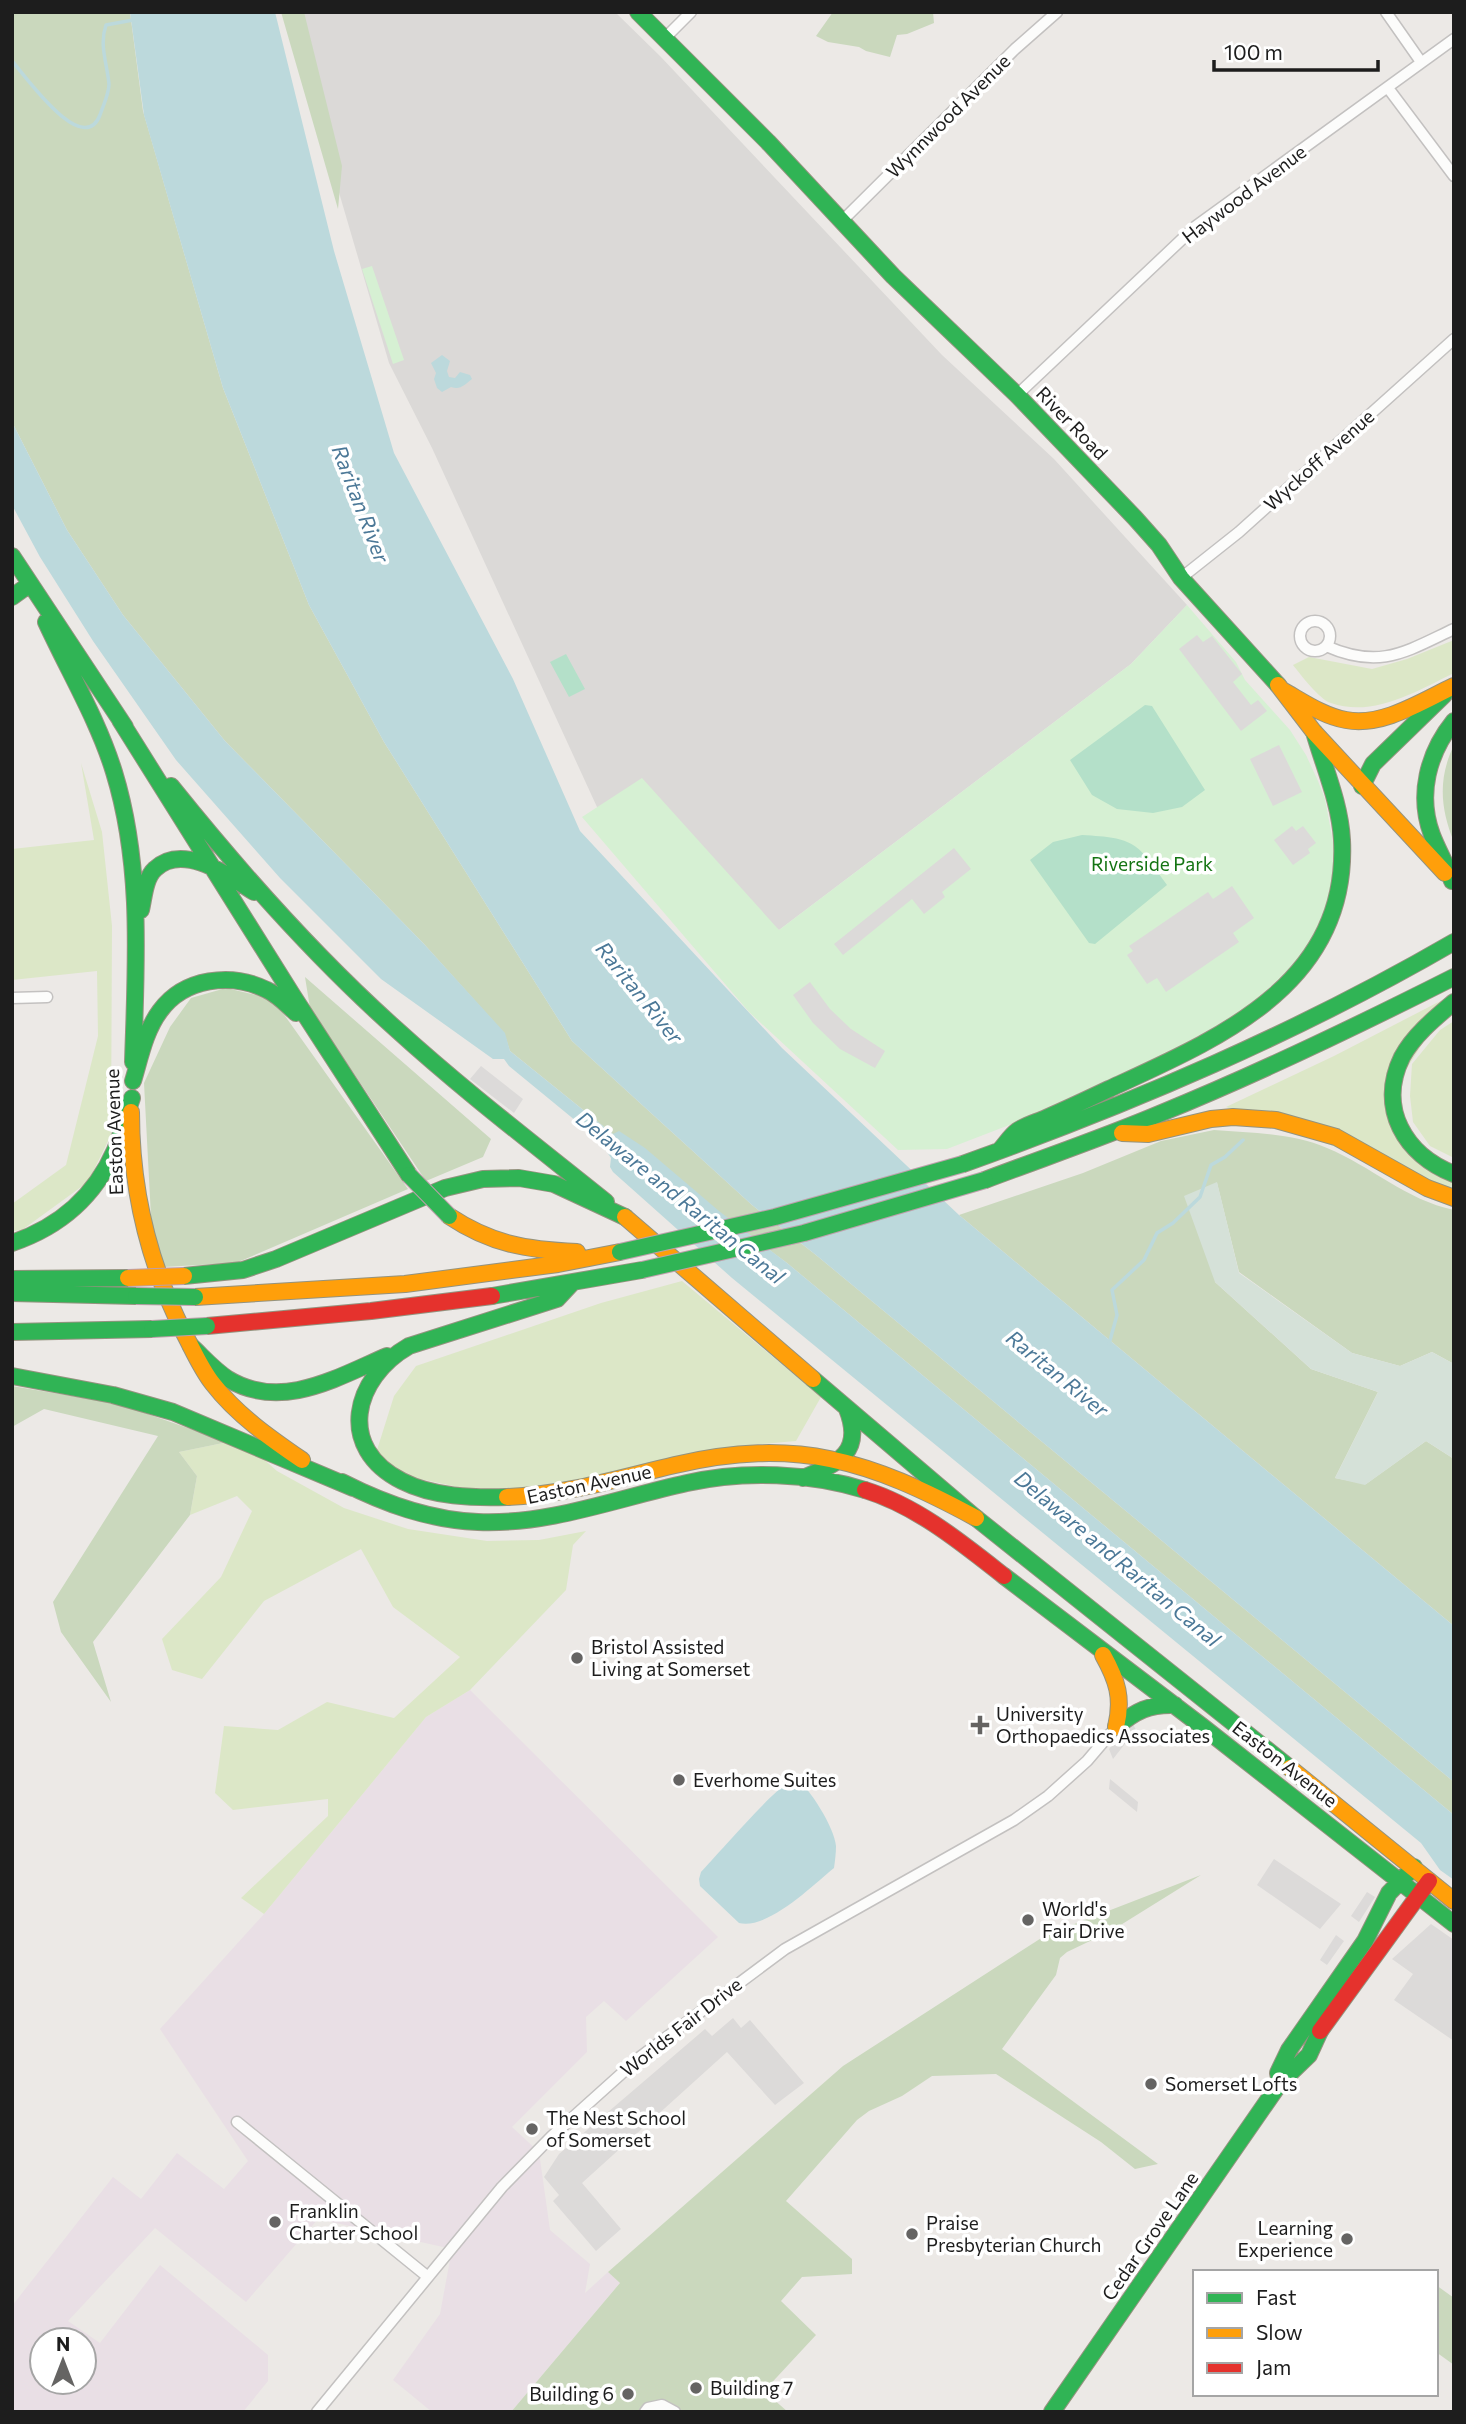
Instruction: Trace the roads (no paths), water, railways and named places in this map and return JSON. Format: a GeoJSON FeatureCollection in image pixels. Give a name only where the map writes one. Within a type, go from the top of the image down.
{"type":"FeatureCollection","features":[{"type":"Feature","properties":{"kind":"main road","name":"River Road"},"geometry":{"type":"LineString","coordinates":[[638,12],[768,142],[931,314],[1017,395],[1135,518],[1181,578],[1282,690],[1314,732],[1453,881]]}},
{"type":"Feature","properties":{"kind":"main road","name":"Easton Avenue"},"geometry":{"type":"LineString","coordinates":[[12,556],[120,720],[215,840],[336,971],[429,1058],[625,1217],[976,1518],[1414,1867],[1454,1902]]}},
{"type":"Feature","properties":{"kind":"main road","name":"Easton Avenue"},"geometry":{"type":"LineString","coordinates":[[30,584],[113,769],[128,828],[135,932],[132,1098],[134,1175],[146,1246],[160,1284],[214,1385],[258,1427],[313,1467],[353,1488],[386,1503],[425,1515],[458,1521],[496,1522],[565,1514],[693,1481],[752,1477],[803,1478],[845,1484],[886,1497],[918,1515],[1100,1648],[1454,1924]]}},
{"type":"Feature","properties":{"kind":"main road"},"geometry":{"type":"LineString","coordinates":[[12,597],[30,584]]}},
{"type":"Feature","properties":{"kind":"main road"},"geometry":{"type":"LineString","coordinates":[[1282,690],[1332,715],[1362,721],[1388,716],[1453,686]]}},
{"type":"Feature","properties":{"kind":"main road"},"geometry":{"type":"LineString","coordinates":[[1362,786],[1369,769],[1379,756],[1453,686]]}},
{"type":"Feature","properties":{"kind":"main road"},"geometry":{"type":"LineString","coordinates":[[120,720],[314,1029],[409,1175],[434,1203],[481,1236],[512,1247],[617,1253]]}},
{"type":"Feature","properties":{"kind":"main road"},"geometry":{"type":"LineString","coordinates":[[1453,881],[1448,862],[1432,835],[1426,792],[1432,756],[1454,721]]}},
{"type":"Feature","properties":{"kind":"main road"},"geometry":{"type":"LineString","coordinates":[[999,1152],[1017,1131],[1207,1043],[1254,1014],[1292,981],[1318,949],[1338,894],[1342,857],[1337,813],[1314,732]]}},
{"type":"Feature","properties":{"kind":"main road"},"geometry":{"type":"LineString","coordinates":[[135,932],[154,870],[170,861],[195,861],[239,882],[274,905]]}},
{"type":"Feature","properties":{"kind":"main road"},"geometry":{"type":"LineString","coordinates":[[1370,989],[1379,970],[1454,925]]}},
{"type":"Feature","properties":{"kind":"main road"},"geometry":{"type":"LineString","coordinates":[[12,1293],[195,1297],[405,1284],[558,1264],[775,1217],[999,1152],[1186,1078],[1263,1044],[1454,942]]}},
{"type":"Feature","properties":{"kind":"main road"},"geometry":{"type":"LineString","coordinates":[[12,1332],[207,1326],[425,1306],[571,1284],[804,1233],[985,1180],[1114,1133],[1332,1038],[1454,977]]}},
{"type":"Feature","properties":{"kind":"main road"},"geometry":{"type":"LineString","coordinates":[[133,1081],[146,1040],[162,1009],[187,988],[201,982],[232,979],[249,982],[276,996],[314,1029]]}},
{"type":"Feature","properties":{"kind":"main road"},"geometry":{"type":"LineString","coordinates":[[1454,1002],[1408,1046],[1398,1065],[1393,1098],[1399,1128],[1410,1146],[1426,1162],[1454,1174]]}},
{"type":"Feature","properties":{"kind":"main road"},"geometry":{"type":"LineString","coordinates":[[12,1243],[35,1236],[53,1226],[69,1215],[85,1198],[111,1160],[132,1098]]}},
{"type":"Feature","properties":{"kind":"main road"},"geometry":{"type":"LineString","coordinates":[[1114,1133],[1148,1134],[1211,1119],[1233,1117],[1276,1121],[1318,1130],[1336,1137],[1427,1188],[1454,1198]]}},
{"type":"Feature","properties":{"kind":"main road"},"geometry":{"type":"LineString","coordinates":[[12,1279],[184,1276],[243,1270],[276,1259],[445,1188],[483,1179],[519,1178],[545,1182],[569,1190],[625,1217]]}},
{"type":"Feature","properties":{"kind":"main road"},"geometry":{"type":"LineString","coordinates":[[191,1346],[230,1380],[267,1393],[295,1392],[320,1386],[403,1349],[463,1327],[557,1299],[571,1284]]}},
{"type":"Feature","properties":{"kind":"main road"},"geometry":{"type":"LineString","coordinates":[[403,1349],[385,1362],[365,1389],[360,1406],[360,1425],[363,1442],[373,1460],[401,1482],[417,1488],[461,1496],[512,1499],[561,1493],[695,1461],[727,1456],[776,1454],[841,1460],[902,1479],[976,1518]]}},
{"type":"Feature","properties":{"kind":"main road"},"geometry":{"type":"LineString","coordinates":[[12,1376],[113,1395],[173,1412],[353,1488]]}},
{"type":"Feature","properties":{"kind":"main road"},"geometry":{"type":"LineString","coordinates":[[803,1478],[841,1460],[851,1448],[854,1425],[846,1407]]}},
{"type":"Feature","properties":{"kind":"main road"},"geometry":{"type":"LineString","coordinates":[[1100,1648],[1121,1693],[1121,1711],[1116,1727]]}},
{"type":"Feature","properties":{"kind":"main road"},"geometry":{"type":"LineString","coordinates":[[1116,1727],[1137,1710],[1152,1704],[1175,1705]]}},
{"type":"Feature","properties":{"kind":"main road","name":"Cedar Grove Lane"},"geometry":{"type":"LineString","coordinates":[[1280,2083],[1278,2073],[1289,2050],[1365,1941],[1389,1893],[1414,1867]]}},
{"type":"Feature","properties":{"kind":"main road","name":"Cedar Grove Lane"},"geometry":{"type":"LineString","coordinates":[[1052,2412],[1267,2106],[1280,2083],[1309,2055],[1323,2025],[1429,1881]]}},
{"type":"Feature","properties":{"kind":"street"},"geometry":{"type":"LineString","coordinates":[[665,38],[691,12]]}},
{"type":"Feature","properties":{"kind":"street","name":"Wynnwood Avenue"},"geometry":{"type":"LineString","coordinates":[[841,222],[1015,49],[1057,12]]}},
{"type":"Feature","properties":{"kind":"street"},"geometry":{"type":"LineString","coordinates":[[1387,12],[1421,62],[1454,38]]}},
{"type":"Feature","properties":{"kind":"street","name":"Haywood Avenue"},"geometry":{"type":"LineString","coordinates":[[1017,395],[1196,226],[1421,62]]}},
{"type":"Feature","properties":{"kind":"street"},"geometry":{"type":"LineString","coordinates":[[1388,88],[1454,176]]}},
{"type":"Feature","properties":{"kind":"street","name":"Wyckoff Avenue"},"geometry":{"type":"LineString","coordinates":[[1181,578],[1239,532],[1454,339]]}},
{"type":"Feature","properties":{"kind":"street"},"geometry":{"type":"LineString","coordinates":[[1326,646],[1343,653],[1374,659],[1411,649],[1454,629]]}},
{"type":"Feature","properties":{"kind":"street"},"geometry":{"type":"LineString","coordinates":[[12,998],[47,997]]}},
{"type":"Feature","properties":{"kind":"street","name":"Worlds Fair Drive"},"geometry":{"type":"LineString","coordinates":[[317,2412],[502,2187],[552,2136],[640,2057],[785,1949],[1014,1820],[1048,1796],[1087,1761],[1116,1727]]}},
{"type":"Feature","properties":{"kind":"street"},"geometry":{"type":"LineString","coordinates":[[237,2122],[428,2277]]}},
{"type":"Feature","properties":{"kind":"street"},"geometry":{"type":"LineString","coordinates":[[645,2412],[648,2408],[662,2405],[675,2412]]}},
{"type":"Feature","properties":{"kind":"water","name":"Raritan River"},"geometry":{"type":"Polygon","coordinates":[[[130,12],[275,12],[334,251],[394,453],[513,679],[580,831],[782,1048],[959,1215],[1454,1626],[1454,1782],[752,1205],[572,1041],[384,742],[309,605],[223,388],[144,115],[130,12]]]}},
{"type":"Feature","properties":{"kind":"water"},"geometry":{"type":"Polygon","coordinates":[[[442,355],[450,361],[447,371],[449,377],[455,378],[460,372],[470,375],[472,379],[462,386],[451,387],[442,392],[437,388],[434,379],[436,373],[431,363],[442,355]]]}},
{"type":"Feature","properties":{"kind":"water","name":"Delaware and Raritan Canal"},"geometry":{"type":"Polygon","coordinates":[[[12,422],[67,530],[123,615],[225,741],[424,944],[505,1033],[510,1051],[613,1134],[619,1131],[645,1148],[1454,1815],[1454,1880],[1440,1870],[1421,1843],[732,1278],[613,1172],[610,1167],[611,1158],[604,1144],[504,1059],[493,1059],[381,979],[280,878],[176,760],[93,641],[40,557],[12,505],[12,422]]]}},
{"type":"Feature","properties":{"kind":"water"},"geometry":{"type":"Polygon","coordinates":[[[795,1778],[814,1799],[831,1829],[836,1846],[834,1868],[776,1913],[763,1920],[739,1923],[700,1886],[701,1872],[762,1805],[795,1778]]]}},
{"type":"Feature","properties":{"kind":"waterway"},"geometry":{"type":"LineString","coordinates":[[12,61],[68,121],[81,127],[92,126],[100,115],[109,88],[103,47],[106,25],[133,20]]}},
{"type":"Feature","properties":{"kind":"waterway"},"geometry":{"type":"LineString","coordinates":[[1109,1344],[1117,1315],[1112,1290],[1144,1260],[1157,1233],[1173,1223],[1200,1197],[1211,1165],[1225,1157],[1243,1140]]}},
{"type":"Feature","properties":{"kind":"place","name":"Bristol Assisted Living at Somerset"},"geometry":{"type":"Point","coordinates":[577,1658]}},
{"type":"Feature","properties":{"kind":"place","name":"University Orthopaedics Associates"},"geometry":{"type":"Point","coordinates":[980,1725]}},
{"type":"Feature","properties":{"kind":"place","name":"Everhome Suites"},"geometry":{"type":"Point","coordinates":[679,1780]}},
{"type":"Feature","properties":{"kind":"place","name":"World's Fair Drive"},"geometry":{"type":"Point","coordinates":[1028,1920]}},
{"type":"Feature","properties":{"kind":"place","name":"Somerset Lofts"},"geometry":{"type":"Point","coordinates":[1151,2084]}},
{"type":"Feature","properties":{"kind":"place","name":"The Nest School of Somerset"},"geometry":{"type":"Point","coordinates":[532,2129]}},
{"type":"Feature","properties":{"kind":"place","name":"Franklin Charter School"},"geometry":{"type":"Point","coordinates":[275,2222]}},
{"type":"Feature","properties":{"kind":"place","name":"Praise Presbyterian Church"},"geometry":{"type":"Point","coordinates":[912,2234]}},
{"type":"Feature","properties":{"kind":"place","name":"Learning Experience"},"geometry":{"type":"Point","coordinates":[1347,2239]}},
{"type":"Feature","properties":{"kind":"place","name":"Building 7"},"geometry":{"type":"Point","coordinates":[696,2388]}},
{"type":"Feature","properties":{"kind":"place","name":"Building 6"},"geometry":{"type":"Point","coordinates":[628,2394]}},
{"type":"Feature","properties":{"kind":"park label","name":"Riverside Park"},"geometry":{"type":"Point","coordinates":[1152,864]}}]}
